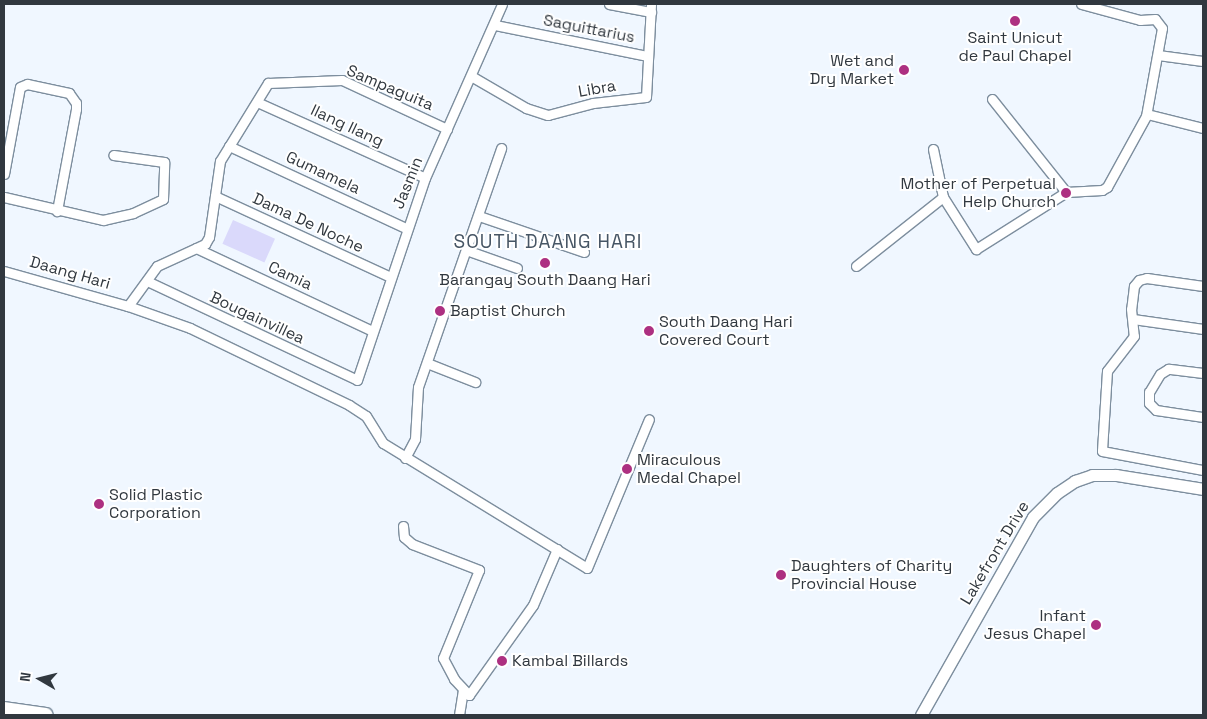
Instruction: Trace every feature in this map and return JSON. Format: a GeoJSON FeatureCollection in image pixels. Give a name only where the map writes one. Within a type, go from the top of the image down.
{"type":"FeatureCollection","features":[{"type":"Feature","properties":{"kind":"main road"},"geometry":{"type":"LineString","coordinates":[[4,709],[46,715]]}},
{"type":"Feature","properties":{"kind":"street","name":"Jasmin"},"geometry":{"type":"LineString","coordinates":[[357,380],[406,228],[425,178],[495,26],[502,4]]}},
{"type":"Feature","properties":{"kind":"street"},"geometry":{"type":"LineString","coordinates":[[609,4],[651,8]]}},
{"type":"Feature","properties":{"kind":"street"},"geometry":{"type":"LineString","coordinates":[[933,149],[943,197],[976,249],[1066,192],[1102,190],[1107,186],[1146,114],[1162,28],[1159,21],[1081,4]]}},
{"type":"Feature","properties":{"kind":"street","name":"Libra"},"geometry":{"type":"LineString","coordinates":[[471,76],[526,108],[548,115],[593,104],[646,97],[651,8]]}},
{"type":"Feature","properties":{"kind":"street","name":"Saguittarius"},"geometry":{"type":"LineString","coordinates":[[495,26],[648,56]]}},
{"type":"Feature","properties":{"kind":"street"},"geometry":{"type":"LineString","coordinates":[[1158,55],[1203,61]]}},
{"type":"Feature","properties":{"kind":"street","name":"Sampaguita"},"geometry":{"type":"LineString","coordinates":[[128,306],[157,266],[196,248],[209,236],[220,160],[268,83],[342,80],[447,129]]}},
{"type":"Feature","properties":{"kind":"street"},"geometry":{"type":"LineString","coordinates":[[4,174],[20,87],[27,84],[69,93],[76,103],[76,109],[57,211]]}},
{"type":"Feature","properties":{"kind":"street"},"geometry":{"type":"LineString","coordinates":[[992,99],[1066,192]]}},
{"type":"Feature","properties":{"kind":"street","name":"Ilang Ilang"},"geometry":{"type":"LineString","coordinates":[[257,102],[425,178]]}},
{"type":"Feature","properties":{"kind":"street"},"geometry":{"type":"LineString","coordinates":[[1146,114],[1203,128]]}},
{"type":"Feature","properties":{"kind":"street","name":"Gumamela"},"geometry":{"type":"LineString","coordinates":[[229,146],[406,228]]}},
{"type":"Feature","properties":{"kind":"street"},"geometry":{"type":"LineString","coordinates":[[405,458],[415,439],[416,400],[427,363],[501,148]]}},
{"type":"Feature","properties":{"kind":"street"},"geometry":{"type":"LineString","coordinates":[[4,197],[57,211],[103,220],[132,213],[163,199],[164,162],[113,155]]}},
{"type":"Feature","properties":{"kind":"street","name":"Dama De Noche"},"geometry":{"type":"LineString","coordinates":[[215,196],[390,278]]}},
{"type":"Feature","properties":{"kind":"street"},"geometry":{"type":"LineString","coordinates":[[856,266],[943,197]]}},
{"type":"Feature","properties":{"kind":"street"},"geometry":{"type":"LineString","coordinates":[[479,216],[584,252]]}},
{"type":"Feature","properties":{"kind":"street","name":"Camia"},"geometry":{"type":"LineString","coordinates":[[196,248],[372,331]]}},
{"type":"Feature","properties":{"kind":"street"},"geometry":{"type":"LineString","coordinates":[[466,250],[516,268]]}},
{"type":"Feature","properties":{"kind":"street","name":"Daang Hari"},"geometry":{"type":"LineString","coordinates":[[4,271],[128,306],[231,346],[349,405],[366,416],[383,443],[587,568],[649,419]]}},
{"type":"Feature","properties":{"kind":"street"},"geometry":{"type":"LineString","coordinates":[[1203,286],[1147,278],[1139,280],[1134,286],[1132,342],[1107,371],[1102,452],[1203,470]]}},
{"type":"Feature","properties":{"kind":"street","name":"Bougainvillea"},"geometry":{"type":"LineString","coordinates":[[147,281],[357,380]]}},
{"type":"Feature","properties":{"kind":"street"},"geometry":{"type":"LineString","coordinates":[[1133,319],[1203,330]]}},
{"type":"Feature","properties":{"kind":"street"},"geometry":{"type":"LineString","coordinates":[[427,363],[475,382]]}},
{"type":"Feature","properties":{"kind":"street"},"geometry":{"type":"LineString","coordinates":[[1203,373],[1168,369],[1160,374],[1149,392],[1150,403],[1156,410],[1203,417]]}},
{"type":"Feature","properties":{"kind":"street","name":"Lakefront Drive"},"geometry":{"type":"LineString","coordinates":[[920,715],[1033,517],[1057,493],[1074,481],[1092,475],[1116,475],[1203,489]]}},
{"type":"Feature","properties":{"kind":"street"},"geometry":{"type":"LineString","coordinates":[[403,526],[404,537],[412,544],[479,570],[443,658],[463,689],[470,695],[533,605],[557,549]]}},
{"type":"Feature","properties":{"kind":"street"},"geometry":{"type":"LineString","coordinates":[[459,715],[463,689]]}},
{"type":"Feature","properties":{"kind":"shaded area"},"geometry":{"type":"Polygon","coordinates":[[[233,220],[275,239],[264,262],[222,244],[233,220]]]}},
{"type":"Feature","properties":{"kind":"place","name":"Saint Unicut de Paul Chapel"},"geometry":{"type":"Point","coordinates":[1015,21]}},
{"type":"Feature","properties":{"kind":"place","name":"Wet and Dry Market"},"geometry":{"type":"Point","coordinates":[904,70]}},
{"type":"Feature","properties":{"kind":"place","name":"Mother of Perpetual Help Church"},"geometry":{"type":"Point","coordinates":[1066,193]}},
{"type":"Feature","properties":{"kind":"place","name":"Barangay South Daang Hari"},"geometry":{"type":"Point","coordinates":[545,263]}},
{"type":"Feature","properties":{"kind":"place","name":"Baptist Church"},"geometry":{"type":"Point","coordinates":[440,311]}},
{"type":"Feature","properties":{"kind":"place","name":"South Daang Hari Covered Court"},"geometry":{"type":"Point","coordinates":[649,331]}},
{"type":"Feature","properties":{"kind":"place","name":"Miraculous Medal Chapel"},"geometry":{"type":"Point","coordinates":[627,469]}},
{"type":"Feature","properties":{"kind":"place","name":"Solid Plastic Corporation"},"geometry":{"type":"Point","coordinates":[99,504]}},
{"type":"Feature","properties":{"kind":"place","name":"Daughters of Charity Provincial House"},"geometry":{"type":"Point","coordinates":[781,575]}},
{"type":"Feature","properties":{"kind":"place","name":"Infant Jesus Chapel"},"geometry":{"type":"Point","coordinates":[1096,625]}},
{"type":"Feature","properties":{"kind":"place","name":"Kambal Billards"},"geometry":{"type":"Point","coordinates":[502,661]}},
{"type":"Feature","properties":{"kind":"district","name":"SOUTH DAANG HARI"},"geometry":{"type":"Point","coordinates":[548,242]}}]}
